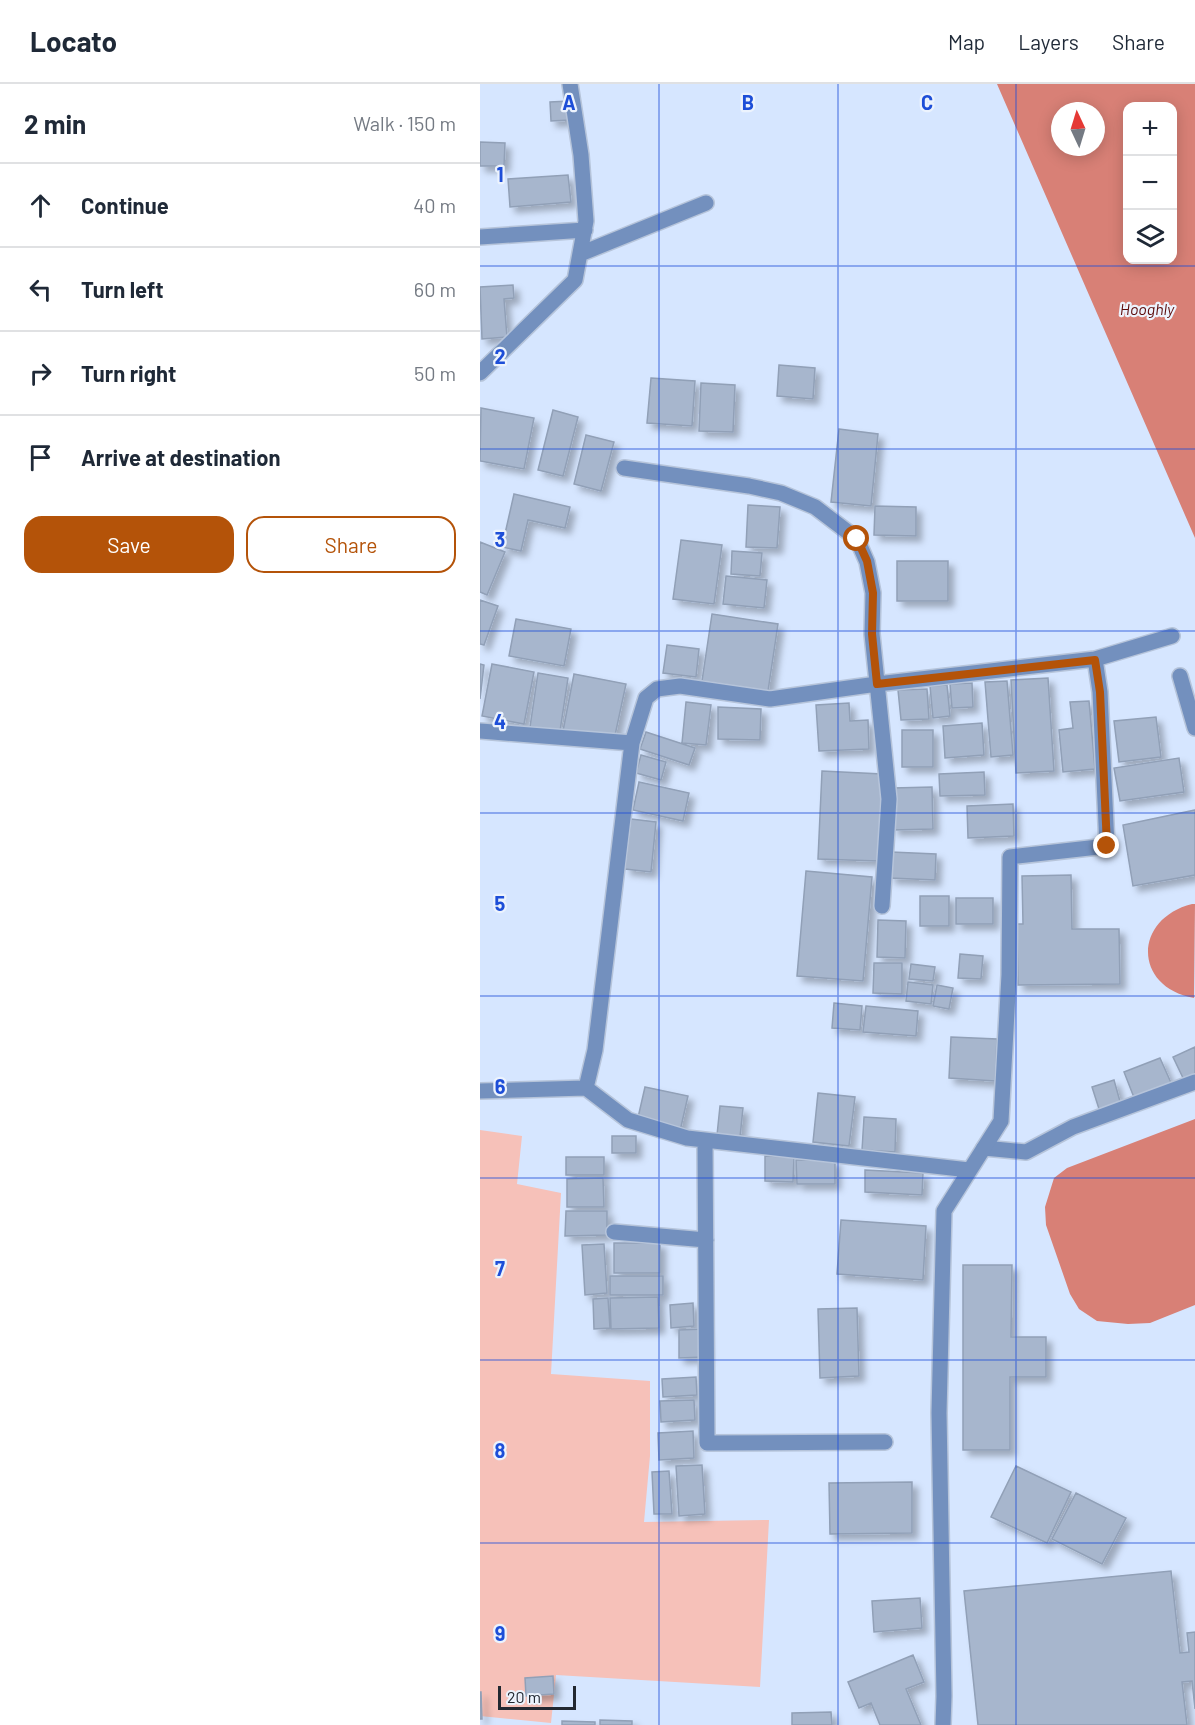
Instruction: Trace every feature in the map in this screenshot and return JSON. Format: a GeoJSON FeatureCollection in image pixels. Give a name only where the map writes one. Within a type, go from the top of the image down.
{"type":"FeatureCollection","features":[{"type":"Feature","properties":{"kind":"street"},"geometry":{"type":"LineString","coordinates":[[480,373],[575,280],[586,221],[581,155],[570,84]]}},
{"type":"Feature","properties":{"kind":"street"},"geometry":{"type":"LineString","coordinates":[[580,254],[706,203]]}},
{"type":"Feature","properties":{"kind":"street"},"geometry":{"type":"LineString","coordinates":[[480,237],[585,230]]}},
{"type":"Feature","properties":{"kind":"street"},"geometry":{"type":"LineString","coordinates":[[624,468],[781,493],[815,507],[857,539],[867,561],[873,593],[872,634],[889,799],[882,906]]}},
{"type":"Feature","properties":{"kind":"street"},"geometry":{"type":"LineString","coordinates":[[586,1088],[595,1050],[632,743],[646,698],[657,689],[680,686],[770,699],[877,684],[1095,660],[1172,636]]}},
{"type":"Feature","properties":{"kind":"street"},"geometry":{"type":"LineString","coordinates":[[943,1725],[939,1413],[944,1211],[1001,1121],[1008,975],[1010,858],[1107,846],[1100,692],[1095,660]]}},
{"type":"Feature","properties":{"kind":"street"},"geometry":{"type":"LineString","coordinates":[[1180,676],[1195,728]]}},
{"type":"Feature","properties":{"kind":"street"},"geometry":{"type":"LineString","coordinates":[[480,731],[632,743]]}},
{"type":"Feature","properties":{"kind":"street"},"geometry":{"type":"LineString","coordinates":[[984,1148],[1026,1152],[1073,1127],[1195,1082]]}},
{"type":"Feature","properties":{"kind":"street"},"geometry":{"type":"LineString","coordinates":[[480,1091],[586,1088],[628,1120],[705,1142],[969,1170]]}},
{"type":"Feature","properties":{"kind":"street"},"geometry":{"type":"LineString","coordinates":[[705,1142],[707,1443],[885,1442]]}},
{"type":"Feature","properties":{"kind":"street"},"geometry":{"type":"LineString","coordinates":[[614,1232],[706,1240]]}},
{"type":"Feature","properties":{"kind":"shaded area"},"geometry":{"type":"Polygon","coordinates":[[[480,1130],[522,1136],[517,1184],[561,1193],[551,1374],[650,1381],[650,1456],[644,1522],[769,1520],[760,1687],[556,1675],[551,1723],[480,1716],[480,1130]]]}},
{"type":"Feature","properties":{"kind":"water","name":"Hooghly"},"geometry":{"type":"Polygon","coordinates":[[[997,84],[1195,84],[1195,538],[997,84]]]}},
{"type":"Feature","properties":{"kind":"water"},"geometry":{"type":"Polygon","coordinates":[[[1195,904],[1194,998],[1174,991],[1160,981],[1151,967],[1148,952],[1151,937],[1159,923],[1173,912],[1195,904]]]}},
{"type":"Feature","properties":{"kind":"water"},"geometry":{"type":"Polygon","coordinates":[[[1195,1119],[1195,1305],[1150,1323],[1128,1324],[1097,1321],[1079,1309],[1070,1294],[1046,1225],[1045,1207],[1054,1178],[1067,1168],[1195,1119]]]}},
{"type":"Feature","properties":{"kind":"building"},"geometry":{"type":"Polygon","coordinates":[[[569,101],[570,120],[551,121],[550,102],[569,101]]]}},
{"type":"Feature","properties":{"kind":"building"},"geometry":{"type":"Polygon","coordinates":[[[480,142],[505,143],[504,166],[480,166],[480,142]]]}},
{"type":"Feature","properties":{"kind":"building"},"geometry":{"type":"Polygon","coordinates":[[[568,175],[571,202],[510,207],[508,179],[568,175]]]}},
{"type":"Feature","properties":{"kind":"building"},"geometry":{"type":"Polygon","coordinates":[[[513,285],[514,298],[504,299],[507,337],[482,339],[480,287],[513,285]]]}},
{"type":"Feature","properties":{"kind":"building"},"geometry":{"type":"Polygon","coordinates":[[[779,365],[815,368],[813,399],[777,396],[779,365]]]}},
{"type":"Feature","properties":{"kind":"building"},"geometry":{"type":"Polygon","coordinates":[[[651,378],[695,381],[692,426],[647,423],[651,378]]]}},
{"type":"Feature","properties":{"kind":"building"},"geometry":{"type":"Polygon","coordinates":[[[701,383],[735,385],[733,432],[699,431],[701,383]]]}},
{"type":"Feature","properties":{"kind":"building"},"geometry":{"type":"Polygon","coordinates":[[[481,408],[534,418],[524,469],[480,461],[481,408]]]}},
{"type":"Feature","properties":{"kind":"building"},"geometry":{"type":"Polygon","coordinates":[[[553,410],[578,417],[563,476],[538,470],[553,410]]]}},
{"type":"Feature","properties":{"kind":"building"},"geometry":{"type":"Polygon","coordinates":[[[839,429],[878,434],[871,506],[831,502],[839,429]]]}},
{"type":"Feature","properties":{"kind":"building"},"geometry":{"type":"Polygon","coordinates":[[[586,435],[614,442],[601,491],[574,484],[586,435]]]}},
{"type":"Feature","properties":{"kind":"building"},"geometry":{"type":"Polygon","coordinates":[[[514,494],[570,507],[565,528],[528,520],[521,551],[502,547],[514,494]]]}},
{"type":"Feature","properties":{"kind":"building"},"geometry":{"type":"Polygon","coordinates":[[[748,505],[780,507],[777,548],[746,547],[748,505]]]}},
{"type":"Feature","properties":{"kind":"building"},"geometry":{"type":"Polygon","coordinates":[[[875,506],[916,507],[916,536],[874,535],[875,506]]]}},
{"type":"Feature","properties":{"kind":"building"},"geometry":{"type":"Polygon","coordinates":[[[681,540],[722,545],[714,604],[673,599],[681,540]]]}},
{"type":"Feature","properties":{"kind":"building"},"geometry":{"type":"Polygon","coordinates":[[[480,542],[505,552],[487,595],[480,592],[480,542]]]}},
{"type":"Feature","properties":{"kind":"building"},"geometry":{"type":"Polygon","coordinates":[[[732,551],[762,553],[760,576],[731,574],[732,551]]]}},
{"type":"Feature","properties":{"kind":"building"},"geometry":{"type":"Polygon","coordinates":[[[897,561],[948,561],[948,601],[897,601],[897,561]]]}},
{"type":"Feature","properties":{"kind":"building"},"geometry":{"type":"Polygon","coordinates":[[[726,576],[767,580],[764,608],[723,604],[726,576]]]}},
{"type":"Feature","properties":{"kind":"building"},"geometry":{"type":"Polygon","coordinates":[[[480,600],[498,606],[484,645],[480,644],[480,600]]]}},
{"type":"Feature","properties":{"kind":"building"},"geometry":{"type":"Polygon","coordinates":[[[712,614],[778,624],[768,691],[702,681],[712,614]]]}},
{"type":"Feature","properties":{"kind":"building"},"geometry":{"type":"Polygon","coordinates":[[[516,619],[571,629],[564,666],[509,656],[516,619]]]}},
{"type":"Feature","properties":{"kind":"building"},"geometry":{"type":"Polygon","coordinates":[[[667,645],[699,649],[696,677],[663,673],[667,645]]]}},
{"type":"Feature","properties":{"kind":"building"},"geometry":{"type":"Polygon","coordinates":[[[480,664],[484,665],[480,699],[480,664]]]}},
{"type":"Feature","properties":{"kind":"building"},"geometry":{"type":"Polygon","coordinates":[[[492,664],[534,672],[524,724],[482,716],[492,664]]]}},
{"type":"Feature","properties":{"kind":"building"},"geometry":{"type":"Polygon","coordinates":[[[538,673],[568,678],[560,731],[530,727],[538,673]]]}},
{"type":"Feature","properties":{"kind":"building"},"geometry":{"type":"Polygon","coordinates":[[[574,674],[626,684],[614,740],[563,731],[574,674]]]}},
{"type":"Feature","properties":{"kind":"building"},"geometry":{"type":"Polygon","coordinates":[[[1048,678],[1054,771],[1016,773],[1011,680],[1048,678]]]}},
{"type":"Feature","properties":{"kind":"building"},"geometry":{"type":"Polygon","coordinates":[[[1007,681],[1013,755],[991,757],[985,682],[1007,681]]]}},
{"type":"Feature","properties":{"kind":"building"},"geometry":{"type":"Polygon","coordinates":[[[972,683],[973,707],[952,708],[950,684],[972,683]]]}},
{"type":"Feature","properties":{"kind":"building"},"geometry":{"type":"Polygon","coordinates":[[[947,685],[950,716],[933,718],[930,686],[947,685]]]}},
{"type":"Feature","properties":{"kind":"building"},"geometry":{"type":"Polygon","coordinates":[[[927,689],[929,719],[901,720],[898,690],[927,689]]]}},
{"type":"Feature","properties":{"kind":"building"},"geometry":{"type":"Polygon","coordinates":[[[1089,701],[1095,769],[1063,772],[1059,730],[1073,728],[1070,702],[1089,701]]]}},
{"type":"Feature","properties":{"kind":"building"},"geometry":{"type":"Polygon","coordinates":[[[686,702],[711,705],[706,745],[682,743],[686,702]]]}},
{"type":"Feature","properties":{"kind":"building"},"geometry":{"type":"Polygon","coordinates":[[[849,703],[850,721],[868,720],[869,749],[819,751],[816,705],[849,703]]]}},
{"type":"Feature","properties":{"kind":"building"},"geometry":{"type":"Polygon","coordinates":[[[718,707],[761,709],[760,740],[718,739],[718,707]]]}},
{"type":"Feature","properties":{"kind":"building"},"geometry":{"type":"Polygon","coordinates":[[[1156,717],[1161,757],[1119,762],[1114,721],[1156,717]]]}},
{"type":"Feature","properties":{"kind":"building"},"geometry":{"type":"Polygon","coordinates":[[[982,723],[984,755],[945,758],[943,726],[982,723]]]}},
{"type":"Feature","properties":{"kind":"building"},"geometry":{"type":"Polygon","coordinates":[[[902,730],[933,730],[933,767],[902,767],[902,730]]]}},
{"type":"Feature","properties":{"kind":"building"},"geometry":{"type":"Polygon","coordinates":[[[646,732],[695,748],[689,765],[640,749],[646,732]]]}},
{"type":"Feature","properties":{"kind":"building"},"geometry":{"type":"Polygon","coordinates":[[[641,755],[666,762],[661,780],[636,773],[641,755]]]}},
{"type":"Feature","properties":{"kind":"building"},"geometry":{"type":"Polygon","coordinates":[[[1179,758],[1184,792],[1120,801],[1114,768],[1179,758]]]}},
{"type":"Feature","properties":{"kind":"building"},"geometry":{"type":"Polygon","coordinates":[[[822,771],[882,774],[878,861],[818,859],[822,771]]]}},
{"type":"Feature","properties":{"kind":"building"},"geometry":{"type":"Polygon","coordinates":[[[984,772],[985,795],[940,796],[939,774],[984,772]]]}},
{"type":"Feature","properties":{"kind":"building"},"geometry":{"type":"Polygon","coordinates":[[[639,782],[689,793],[683,821],[633,810],[639,782]]]}},
{"type":"Feature","properties":{"kind":"building"},"geometry":{"type":"Polygon","coordinates":[[[932,787],[933,829],[893,830],[893,788],[932,787]]]}},
{"type":"Feature","properties":{"kind":"building"},"geometry":{"type":"Polygon","coordinates":[[[1013,804],[1014,836],[968,838],[967,806],[1013,804]]]}},
{"type":"Feature","properties":{"kind":"building"},"geometry":{"type":"Polygon","coordinates":[[[1195,810],[1195,875],[1133,886],[1123,825],[1195,810]]]}},
{"type":"Feature","properties":{"kind":"building"},"geometry":{"type":"Polygon","coordinates":[[[631,819],[656,822],[651,872],[625,869],[631,819]]]}},
{"type":"Feature","properties":{"kind":"building"},"geometry":{"type":"Polygon","coordinates":[[[891,852],[936,854],[935,880],[890,878],[891,852]]]}},
{"type":"Feature","properties":{"kind":"building"},"geometry":{"type":"Polygon","coordinates":[[[806,871],[872,877],[863,981],[797,976],[806,871]]]}},
{"type":"Feature","properties":{"kind":"building"},"geometry":{"type":"Polygon","coordinates":[[[1071,875],[1072,929],[1119,929],[1120,984],[1018,985],[1017,924],[1023,924],[1022,876],[1071,875]]]}},
{"type":"Feature","properties":{"kind":"building"},"geometry":{"type":"Polygon","coordinates":[[[920,896],[949,896],[949,926],[920,926],[920,896]]]}},
{"type":"Feature","properties":{"kind":"building"},"geometry":{"type":"Polygon","coordinates":[[[956,898],[993,898],[993,924],[956,924],[956,898]]]}},
{"type":"Feature","properties":{"kind":"building"},"geometry":{"type":"Polygon","coordinates":[[[878,920],[906,921],[905,958],[877,957],[878,920]]]}},
{"type":"Feature","properties":{"kind":"building"},"geometry":{"type":"Polygon","coordinates":[[[960,954],[983,956],[981,979],[958,978],[960,954]]]}},
{"type":"Feature","properties":{"kind":"building"},"geometry":{"type":"Polygon","coordinates":[[[874,963],[902,963],[902,994],[873,993],[874,963]]]}},
{"type":"Feature","properties":{"kind":"building"},"geometry":{"type":"Polygon","coordinates":[[[911,964],[935,967],[933,981],[909,979],[911,964]]]}},
{"type":"Feature","properties":{"kind":"building"},"geometry":{"type":"Polygon","coordinates":[[[908,982],[933,985],[931,1004],[906,1001],[908,982]]]}},
{"type":"Feature","properties":{"kind":"building"},"geometry":{"type":"Polygon","coordinates":[[[937,985],[953,988],[949,1009],[933,1006],[937,985]]]}},
{"type":"Feature","properties":{"kind":"building"},"geometry":{"type":"Polygon","coordinates":[[[834,1003],[862,1006],[860,1030],[832,1028],[834,1003]]]}},
{"type":"Feature","properties":{"kind":"building"},"geometry":{"type":"Polygon","coordinates":[[[866,1006],[918,1011],[916,1036],[863,1032],[866,1006]]]}},
{"type":"Feature","properties":{"kind":"building"},"geometry":{"type":"Polygon","coordinates":[[[951,1037],[997,1039],[995,1081],[949,1078],[951,1037]]]}},
{"type":"Feature","properties":{"kind":"building"},"geometry":{"type":"Polygon","coordinates":[[[1195,1047],[1195,1077],[1185,1082],[1173,1057],[1195,1047]]]}},
{"type":"Feature","properties":{"kind":"building"},"geometry":{"type":"Polygon","coordinates":[[[1160,1058],[1172,1085],[1135,1100],[1124,1072],[1160,1058]]]}},
{"type":"Feature","properties":{"kind":"building"},"geometry":{"type":"Polygon","coordinates":[[[1114,1080],[1121,1105],[1100,1112],[1092,1087],[1114,1080]]]}},
{"type":"Feature","properties":{"kind":"building"},"geometry":{"type":"Polygon","coordinates":[[[645,1087],[688,1096],[680,1131],[637,1122],[645,1087]]]}},
{"type":"Feature","properties":{"kind":"building"},"geometry":{"type":"Polygon","coordinates":[[[818,1093],[855,1097],[849,1146],[813,1142],[818,1093]]]}},
{"type":"Feature","properties":{"kind":"building"},"geometry":{"type":"Polygon","coordinates":[[[720,1106],[743,1108],[740,1137],[717,1135],[720,1106]]]}},
{"type":"Feature","properties":{"kind":"building"},"geometry":{"type":"Polygon","coordinates":[[[864,1117],[896,1119],[895,1152],[862,1150],[864,1117]]]}},
{"type":"Feature","properties":{"kind":"building"},"geometry":{"type":"Polygon","coordinates":[[[612,1136],[636,1136],[636,1153],[612,1153],[612,1136]]]}},
{"type":"Feature","properties":{"kind":"building"},"geometry":{"type":"Polygon","coordinates":[[[765,1156],[794,1157],[793,1182],[765,1181],[765,1156]]]}},
{"type":"Feature","properties":{"kind":"building"},"geometry":{"type":"Polygon","coordinates":[[[566,1157],[604,1157],[604,1175],[566,1175],[566,1157]]]}},
{"type":"Feature","properties":{"kind":"building"},"geometry":{"type":"Polygon","coordinates":[[[796,1160],[835,1160],[835,1184],[797,1184],[796,1160]]]}},
{"type":"Feature","properties":{"kind":"building"},"geometry":{"type":"Polygon","coordinates":[[[865,1170],[923,1173],[922,1195],[865,1192],[865,1170]]]}},
{"type":"Feature","properties":{"kind":"building"},"geometry":{"type":"Polygon","coordinates":[[[603,1178],[604,1207],[567,1207],[567,1179],[603,1178]]]}},
{"type":"Feature","properties":{"kind":"building"},"geometry":{"type":"Polygon","coordinates":[[[566,1211],[607,1211],[607,1235],[565,1236],[566,1211]]]}},
{"type":"Feature","properties":{"kind":"building"},"geometry":{"type":"Polygon","coordinates":[[[841,1220],[926,1226],[923,1280],[837,1274],[841,1220]]]}},
{"type":"Feature","properties":{"kind":"building"},"geometry":{"type":"Polygon","coordinates":[[[614,1243],[660,1243],[660,1273],[614,1273],[614,1243]]]}},
{"type":"Feature","properties":{"kind":"building"},"geometry":{"type":"Polygon","coordinates":[[[604,1244],[607,1293],[585,1295],[582,1245],[604,1244]]]}},
{"type":"Feature","properties":{"kind":"building"},"geometry":{"type":"Polygon","coordinates":[[[963,1265],[1012,1265],[1011,1337],[1046,1337],[1046,1377],[1010,1377],[1010,1450],[963,1450],[963,1265]]]}},
{"type":"Feature","properties":{"kind":"building"},"geometry":{"type":"Polygon","coordinates":[[[610,1276],[663,1276],[663,1295],[610,1295],[610,1276]]]}},
{"type":"Feature","properties":{"kind":"building"},"geometry":{"type":"Polygon","coordinates":[[[658,1297],[659,1328],[611,1329],[610,1298],[658,1297]]]}},
{"type":"Feature","properties":{"kind":"building"},"geometry":{"type":"Polygon","coordinates":[[[608,1298],[610,1328],[594,1329],[593,1299],[608,1298]]]}},
{"type":"Feature","properties":{"kind":"building"},"geometry":{"type":"Polygon","coordinates":[[[693,1303],[694,1326],[671,1328],[670,1305],[693,1303]]]}},
{"type":"Feature","properties":{"kind":"building"},"geometry":{"type":"Polygon","coordinates":[[[857,1308],[859,1376],[820,1378],[818,1309],[857,1308]]]}},
{"type":"Feature","properties":{"kind":"building"},"geometry":{"type":"Polygon","coordinates":[[[704,1329],[705,1357],[679,1358],[679,1330],[704,1329]]]}},
{"type":"Feature","properties":{"kind":"building"},"geometry":{"type":"Polygon","coordinates":[[[696,1377],[697,1395],[663,1397],[662,1379],[696,1377]]]}},
{"type":"Feature","properties":{"kind":"building"},"geometry":{"type":"Polygon","coordinates":[[[694,1400],[695,1420],[661,1422],[660,1401],[694,1400]]]}},
{"type":"Feature","properties":{"kind":"building"},"geometry":{"type":"Polygon","coordinates":[[[693,1431],[694,1458],[659,1460],[658,1433],[693,1431]]]}},
{"type":"Feature","properties":{"kind":"building"},"geometry":{"type":"Polygon","coordinates":[[[702,1465],[705,1514],[679,1516],[676,1466],[702,1465]]]}},
{"type":"Feature","properties":{"kind":"building"},"geometry":{"type":"Polygon","coordinates":[[[1016,1466],[1071,1492],[1047,1543],[991,1517],[1016,1466]]]}},
{"type":"Feature","properties":{"kind":"building"},"geometry":{"type":"Polygon","coordinates":[[[669,1471],[672,1514],[654,1514],[652,1472],[669,1471]]]}},
{"type":"Feature","properties":{"kind":"building"},"geometry":{"type":"Polygon","coordinates":[[[912,1482],[912,1533],[830,1534],[829,1483],[912,1482]]]}},
{"type":"Feature","properties":{"kind":"building"},"geometry":{"type":"Polygon","coordinates":[[[1076,1493],[1126,1518],[1102,1564],[1052,1539],[1076,1493]]]}},
{"type":"Feature","properties":{"kind":"building"},"geometry":{"type":"Polygon","coordinates":[[[1171,1571],[1180,1653],[1189,1652],[1187,1633],[1195,1632],[1195,1709],[1192,1681],[1182,1682],[1187,1725],[978,1725],[964,1591],[1171,1571]]]}},
{"type":"Feature","properties":{"kind":"building"},"geometry":{"type":"Polygon","coordinates":[[[920,1598],[922,1628],[874,1632],[872,1601],[920,1598]]]}},
{"type":"Feature","properties":{"kind":"building"},"geometry":{"type":"Polygon","coordinates":[[[913,1655],[924,1682],[906,1689],[921,1725],[880,1725],[871,1703],[859,1708],[848,1682],[913,1655]]]}},
{"type":"Feature","properties":{"kind":"building"},"geometry":{"type":"Polygon","coordinates":[[[553,1676],[554,1694],[526,1696],[525,1678],[553,1676]]]}},
{"type":"Feature","properties":{"kind":"building"},"geometry":{"type":"Polygon","coordinates":[[[481,1692],[482,1719],[480,1719],[481,1692]]]}},
{"type":"Feature","properties":{"kind":"building"},"geometry":{"type":"Polygon","coordinates":[[[831,1712],[832,1725],[792,1725],[792,1713],[831,1712]]]}},
{"type":"Feature","properties":{"kind":"building"},"geometry":{"type":"Polygon","coordinates":[[[600,1720],[632,1721],[632,1725],[600,1725],[600,1720]]]}},
{"type":"Feature","properties":{"kind":"building"},"geometry":{"type":"Polygon","coordinates":[[[562,1721],[595,1722],[595,1725],[562,1725],[562,1721]]]}},
{"type":"Feature","properties":{"kind":"route"},"geometry":{"type":"LineString","coordinates":[[857,539],[867,561],[873,593],[872,634],[877,684],[1095,660],[1100,692],[1107,846]]}}]}
